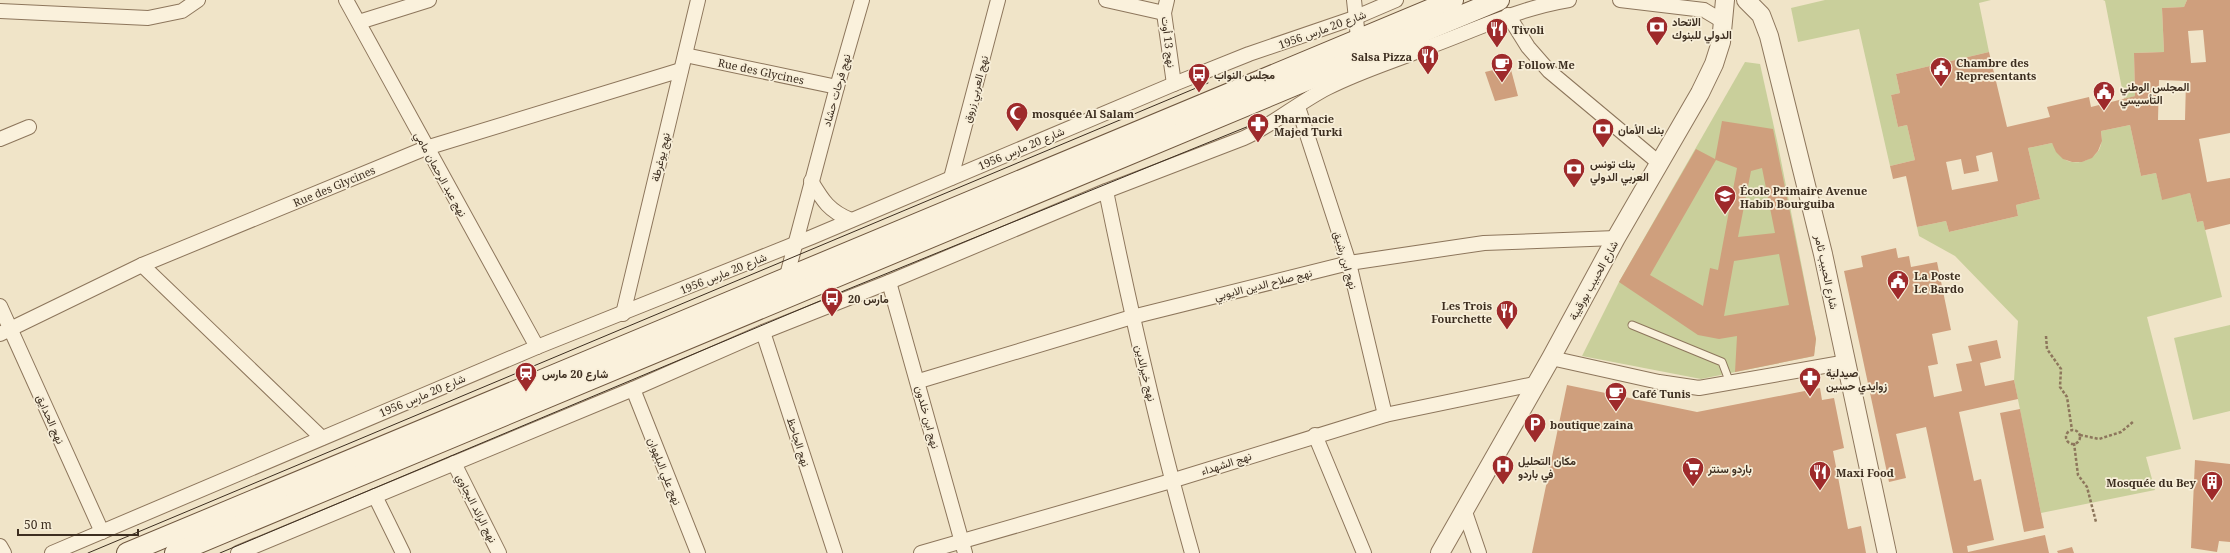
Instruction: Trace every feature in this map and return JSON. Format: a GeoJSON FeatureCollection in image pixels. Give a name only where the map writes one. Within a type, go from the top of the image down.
{"type":"FeatureCollection","features":[{"type":"Feature","properties":{"kind":"main road","name":"شارع 20 مارس 1956"},"geometry":{"type":"LineString","coordinates":[[128,553],[635,351],[781,301],[1359,49],[1378,32],[1453,0]]}},
{"type":"Feature","properties":{"kind":"main road","name":"شارع 20 مارس 1956"},"geometry":{"type":"LineString","coordinates":[[175,553],[635,351],[785,280],[1359,49],[1503,8]]}},
{"type":"Feature","properties":{"kind":"street"},"geometry":{"type":"LineString","coordinates":[[0,11],[148,18],[182,10],[198,0]]}},
{"type":"Feature","properties":{"kind":"street","name":"نهج عبد الرحمان مامي"},"geometry":{"type":"LineString","coordinates":[[346,0],[426,148],[537,347]]}},
{"type":"Feature","properties":{"kind":"street"},"geometry":{"type":"LineString","coordinates":[[359,22],[429,0]]}},
{"type":"Feature","properties":{"kind":"street","name":"نهج يوغرطة"},"geometry":{"type":"LineString","coordinates":[[623,314],[698,0]]}},
{"type":"Feature","properties":{"kind":"street","name":"نهج فرحات حشاد"},"geometry":{"type":"LineString","coordinates":[[781,301],[785,280],[797,243],[811,181],[836,87],[862,0]]}},
{"type":"Feature","properties":{"kind":"street","name":"نهج العربي زروق"},"geometry":{"type":"LineString","coordinates":[[952,178],[998,0]]}},
{"type":"Feature","properties":{"kind":"street"},"geometry":{"type":"LineString","coordinates":[[1106,0],[1166,7]]}},
{"type":"Feature","properties":{"kind":"street"},"geometry":{"type":"LineString","coordinates":[[1354,0],[1354,18],[1359,49]]}},
{"type":"Feature","properties":{"kind":"street","name":"شارع 20 مارس 1956"},"geometry":{"type":"LineString","coordinates":[[52,553],[537,347],[623,314],[797,243],[1174,84],[1249,54],[1354,18],[1396,0]]}},
{"type":"Feature","properties":{"kind":"street","name":"شارع 20 مارس 1956"},"geometry":{"type":"LineString","coordinates":[[238,553],[633,389],[763,332],[889,282],[1106,191],[1251,135],[1264,129],[1320,92],[1503,8],[1546,4],[1569,0]]}},
{"type":"Feature","properties":{"kind":"street"},"geometry":{"type":"LineString","coordinates":[[1620,0],[1704,10],[1724,22]]}},
{"type":"Feature","properties":{"kind":"street","name":"شارع الحبيب بورقيبة"},"geometry":{"type":"LineString","coordinates":[[1440,553],[1534,384],[1551,358],[1616,238],[1700,93],[1714,64],[1721,42],[1725,0]]}},
{"type":"Feature","properties":{"kind":"street","name":"شارع الحبيب ثامر"},"geometry":{"type":"LineString","coordinates":[[1746,0],[1761,14],[1770,36],[1807,185],[1847,362],[1887,553]]}},
{"type":"Feature","properties":{"kind":"street","name":"نهج 13 أوت"},"geometry":{"type":"LineString","coordinates":[[1166,7],[1174,84]]}},
{"type":"Feature","properties":{"kind":"street"},"geometry":{"type":"LineString","coordinates":[[1503,8],[1528,47],[1548,71],[1659,163]]}},
{"type":"Feature","properties":{"kind":"street","name":"Rue des Glycines"},"geometry":{"type":"LineString","coordinates":[[684,55],[836,87]]}},
{"type":"Feature","properties":{"kind":"street","name":"Rue des Glycines"},"geometry":{"type":"LineString","coordinates":[[6,331],[142,265],[426,148],[681,70]]}},
{"type":"Feature","properties":{"kind":"street","name":"نهج ابن رشيق"},"geometry":{"type":"LineString","coordinates":[[1298,107],[1349,263],[1385,415]]}},
{"type":"Feature","properties":{"kind":"street"},"geometry":{"type":"LineString","coordinates":[[0,139],[29,127]]}},
{"type":"Feature","properties":{"kind":"street"},"geometry":{"type":"LineString","coordinates":[[811,181],[825,204],[837,214],[851,220]]}},
{"type":"Feature","properties":{"kind":"street","name":"نهج خيرالدين"},"geometry":{"type":"LineString","coordinates":[[1106,191],[1132,317],[1172,481],[1192,553]]}},
{"type":"Feature","properties":{"kind":"street","name":"نهج صلاح الدين الايوبي"},"geometry":{"type":"LineString","coordinates":[[918,381],[1132,317],[1349,263],[1484,243],[1616,238]]}},
{"type":"Feature","properties":{"kind":"street"},"geometry":{"type":"LineString","coordinates":[[142,265],[322,438]]}},
{"type":"Feature","properties":{"kind":"street","name":"نهج ابن خلدون"},"geometry":{"type":"LineString","coordinates":[[889,282],[964,547]]}},
{"type":"Feature","properties":{"kind":"street","name":"نهج الحدايق"},"geometry":{"type":"LineString","coordinates":[[0,306],[6,331],[102,532]]}},
{"type":"Feature","properties":{"kind":"street","name":"نهج الجاحظ"},"geometry":{"type":"LineString","coordinates":[[763,332],[835,553]]}},
{"type":"Feature","properties":{"kind":"street"},"geometry":{"type":"LineString","coordinates":[[1551,358],[1699,388],[1847,362]]}},
{"type":"Feature","properties":{"kind":"street","name":"نهج الشهداء"},"geometry":{"type":"LineString","coordinates":[[921,553],[964,547],[1316,435],[1385,415],[1534,384]]}},
{"type":"Feature","properties":{"kind":"street","name":"نهج علي البلهوان"},"geometry":{"type":"LineString","coordinates":[[633,389],[698,553]]}},
{"type":"Feature","properties":{"kind":"street"},"geometry":{"type":"LineString","coordinates":[[1316,435],[1364,553]]}},
{"type":"Feature","properties":{"kind":"street","name":"نهج الرائد البجاوي"},"geometry":{"type":"LineString","coordinates":[[454,463],[499,553]]}},
{"type":"Feature","properties":{"kind":"street"},"geometry":{"type":"LineString","coordinates":[[375,496],[403,553]]}},
{"type":"Feature","properties":{"kind":"street"},"geometry":{"type":"LineString","coordinates":[[1464,509],[1479,553]]}},
{"type":"Feature","properties":{"kind":"street"},"geometry":{"type":"LineString","coordinates":[[0,546],[4,553]]}},
{"type":"Feature","properties":{"kind":"lane"},"geometry":{"type":"LineString","coordinates":[[1632,325],[1722,362],[1730,383]]}},
{"type":"Feature","properties":{"kind":"path"},"geometry":{"type":"LineString","coordinates":[[2046,336],[2047,349],[2061,369],[2060,387],[2067,397],[2072,430]]}},
{"type":"Feature","properties":{"kind":"path"},"geometry":{"type":"LineString","coordinates":[[2074,443],[2069,442],[2066,438],[2067,433],[2072,430],[2077,431],[2080,435],[2099,439],[2121,432],[2134,421]]}},
{"type":"Feature","properties":{"kind":"path"},"geometry":{"type":"LineString","coordinates":[[2074,443],[2078,441],[2080,435]]}},
{"type":"Feature","properties":{"kind":"path"},"geometry":{"type":"LineString","coordinates":[[2074,443],[2078,475],[2087,487],[2096,522]]}},
{"type":"Feature","properties":{"kind":"green space"},"geometry":{"type":"Polygon","coordinates":[[[1825,0],[1991,0],[1979,3],[1989,52],[1896,74],[1900,93],[1891,95],[1898,127],[1907,125],[1915,160],[1890,166],[1859,29],[1798,42],[1791,8],[1825,0]]]}},
{"type":"Feature","properties":{"kind":"green space"},"geometry":{"type":"Polygon","coordinates":[[[2103,0],[2187,0],[2184,7],[2162,8],[2164,52],[2134,53],[2135,96],[2124,99],[2105,1],[2103,0]]]}},
{"type":"Feature","properties":{"kind":"green space","name":"École Primaire Avenue Habib Bourguiba"},"geometry":{"type":"Polygon","coordinates":[[[1745,62],[1760,64],[1778,145],[1816,339],[1814,356],[1701,379],[1582,356],[1619,282],[1745,62]]]}},
{"type":"Feature","properties":{"kind":"green space"},"geometry":{"type":"Polygon","coordinates":[[[2130,125],[2141,176],[2156,173],[2162,199],[2190,193],[2197,222],[2203,221],[2222,297],[2147,317],[2181,449],[2146,457],[2155,490],[2041,513],[2014,380],[2018,321],[1955,256],[1919,236],[1917,227],[1946,221],[1949,232],[2018,216],[2016,205],[2040,199],[2028,148],[2052,143],[2067,161],[2082,162],[2092,157],[2099,150],[2102,141],[2101,131],[2130,125]]]}},
{"type":"Feature","properties":{"kind":"green space"},"geometry":{"type":"Polygon","coordinates":[[[2230,325],[2230,411],[2193,420],[2174,338],[2230,325]]]}},
{"type":"Feature","properties":{"kind":"building","name":"المجلس الوطني التأسيسي"},"geometry":{"type":"Polygon","coordinates":[[[2187,0],[2230,0],[2230,133],[2199,139],[2207,182],[2230,178],[2230,224],[2205,230],[2203,221],[2197,222],[2190,193],[2162,200],[2156,173],[2141,176],[2130,125],[2101,131],[2102,141],[2098,151],[2092,158],[2082,162],[2072,162],[2063,159],[2056,152],[2052,143],[2028,148],[2040,199],[2016,205],[2018,216],[1949,232],[1946,221],[1917,227],[1906,176],[1893,179],[1890,166],[1915,160],[1907,125],[1898,127],[1891,95],[1900,93],[1896,74],[1989,52],[2007,127],[2050,117],[2047,107],[2089,97],[2091,107],[2135,96],[2134,53],[2164,52],[2162,8],[2184,7],[2187,0]],[[2203,30],[2188,31],[2191,63],[2206,62],[2203,30]],[[2159,80],[2158,120],[2185,120],[2186,81],[2159,80]],[[1992,152],[1976,156],[1979,171],[1964,174],[1961,159],[1946,162],[1952,190],[1998,181],[1992,152]]]}},
{"type":"Feature","properties":{"kind":"building","name":"Follow Me"},"geometry":{"type":"Polygon","coordinates":[[[1510,66],[1518,96],[1495,101],[1485,72],[1510,66]]]}},
{"type":"Feature","properties":{"kind":"building"},"geometry":{"type":"Polygon","coordinates":[[[1722,121],[1773,129],[1816,339],[1814,356],[1735,372],[1737,336],[1719,339],[1698,335],[1619,282],[1696,149],[1715,159],[1722,121]],[[1716,160],[1650,275],[1703,306],[1710,268],[1718,270],[1737,168],[1716,160]],[[1762,168],[1751,171],[1738,237],[1775,233],[1762,168]],[[1779,254],[1734,261],[1724,316],[1789,305],[1779,254]]]}},
{"type":"Feature","properties":{"kind":"building"},"geometry":{"type":"Polygon","coordinates":[[[1896,248],[1898,258],[1909,256],[1911,267],[1937,262],[1951,330],[1932,334],[1938,364],[1928,366],[1934,397],[1962,391],[1956,364],[1972,361],[1968,346],[1997,340],[2001,358],[1980,363],[1985,386],[2014,380],[2018,399],[1959,412],[1974,481],[1981,479],[1994,540],[1967,546],[1968,552],[2045,535],[2049,553],[1953,553],[1926,427],[1896,434],[1906,478],[1889,482],[1844,271],[1863,267],[1861,256],[1896,248]]]}},
{"type":"Feature","properties":{"kind":"building","name":"باردو سنتر"},"geometry":{"type":"Polygon","coordinates":[[[1567,385],[1697,412],[1820,388],[1822,400],[1834,398],[1844,448],[1833,451],[1848,529],[1861,526],[1866,553],[1532,553],[1567,385]]]}},
{"type":"Feature","properties":{"kind":"building"},"geometry":{"type":"Polygon","coordinates":[[[2020,409],[2044,528],[2024,532],[2000,413],[2020,409]]]}},
{"type":"Feature","properties":{"kind":"building","name":"Mosquée du Bey"},"geometry":{"type":"Polygon","coordinates":[[[2195,460],[2230,464],[2230,542],[2219,541],[2217,552],[2191,548],[2195,460]]]}},
{"type":"Feature","properties":{"kind":"building"},"geometry":{"type":"Polygon","coordinates":[[[2072,547],[2074,553],[2058,553],[2057,551],[2072,547]]]}},
{"type":"Feature","properties":{"kind":"tram line"},"geometry":{"type":"LineString","coordinates":[[88,553],[1208,83]]}},
{"type":"Feature","properties":{"kind":"tram line"},"geometry":{"type":"LineString","coordinates":[[220,553],[846,290],[1249,126]]}},
{"type":"Feature","properties":{"kind":"place","name":"الاتحاد الدولي للبنوك"},"geometry":{"type":"Point","coordinates":[1657,46]}},
{"type":"Feature","properties":{"kind":"place","name":"Tivoli"},"geometry":{"type":"Point","coordinates":[1497,48]}},
{"type":"Feature","properties":{"kind":"place","name":"Salsa Pizza"},"geometry":{"type":"Point","coordinates":[1428,76]}},
{"type":"Feature","properties":{"kind":"place","name":"Follow Me"},"geometry":{"type":"Point","coordinates":[1502,84]}},
{"type":"Feature","properties":{"kind":"place","name":"Chambre des Representants"},"geometry":{"type":"Point","coordinates":[1941,88]}},
{"type":"Feature","properties":{"kind":"place","name":"مجلس النواب"},"geometry":{"type":"Point","coordinates":[1199,94]}},
{"type":"Feature","properties":{"kind":"place","name":"المجلس الوطني التأسيسي"},"geometry":{"type":"Point","coordinates":[2104,112]}},
{"type":"Feature","properties":{"kind":"place","name":"mosquée Al Salam"},"geometry":{"type":"Point","coordinates":[1017,132]}},
{"type":"Feature","properties":{"kind":"place","name":"Pharmacie Majed Turki"},"geometry":{"type":"Point","coordinates":[1258,144]}},
{"type":"Feature","properties":{"kind":"place","name":"بنك الأمان"},"geometry":{"type":"Point","coordinates":[1603,148]}},
{"type":"Feature","properties":{"kind":"place","name":"بنك تونس العربي الدولي"},"geometry":{"type":"Point","coordinates":[1574,188]}},
{"type":"Feature","properties":{"kind":"place","name":"École Primaire Avenue Habib Bourguiba"},"geometry":{"type":"Point","coordinates":[1725,216]}},
{"type":"Feature","properties":{"kind":"place","name":"La Poste Le Bardo"},"geometry":{"type":"Point","coordinates":[1898,300]}},
{"type":"Feature","properties":{"kind":"place","name":"20 مارس"},"geometry":{"type":"Point","coordinates":[832,318]}},
{"type":"Feature","properties":{"kind":"place","name":"Les Trois Fourchette"},"geometry":{"type":"Point","coordinates":[1507,330]}},
{"type":"Feature","properties":{"kind":"place","name":"شارع 20 مارس"},"geometry":{"type":"Point","coordinates":[526,392]}},
{"type":"Feature","properties":{"kind":"place","name":"صيدلية زوايدي حسين"},"geometry":{"type":"Point","coordinates":[1810,398]}},
{"type":"Feature","properties":{"kind":"place","name":"Café Tunis"},"geometry":{"type":"Point","coordinates":[1616,412]}},
{"type":"Feature","properties":{"kind":"place","name":"boutique zaina"},"geometry":{"type":"Point","coordinates":[1535,444]}},
{"type":"Feature","properties":{"kind":"place","name":"مكان التحليل في باردو"},"geometry":{"type":"Point","coordinates":[1503,486]}},
{"type":"Feature","properties":{"kind":"place","name":"باردو سنتر"},"geometry":{"type":"Point","coordinates":[1693,488]}},
{"type":"Feature","properties":{"kind":"place","name":"Maxi Food"},"geometry":{"type":"Point","coordinates":[1820,492]}},
{"type":"Feature","properties":{"kind":"place","name":"Mosquée du Bey"},"geometry":{"type":"Point","coordinates":[2212,502]}}]}
